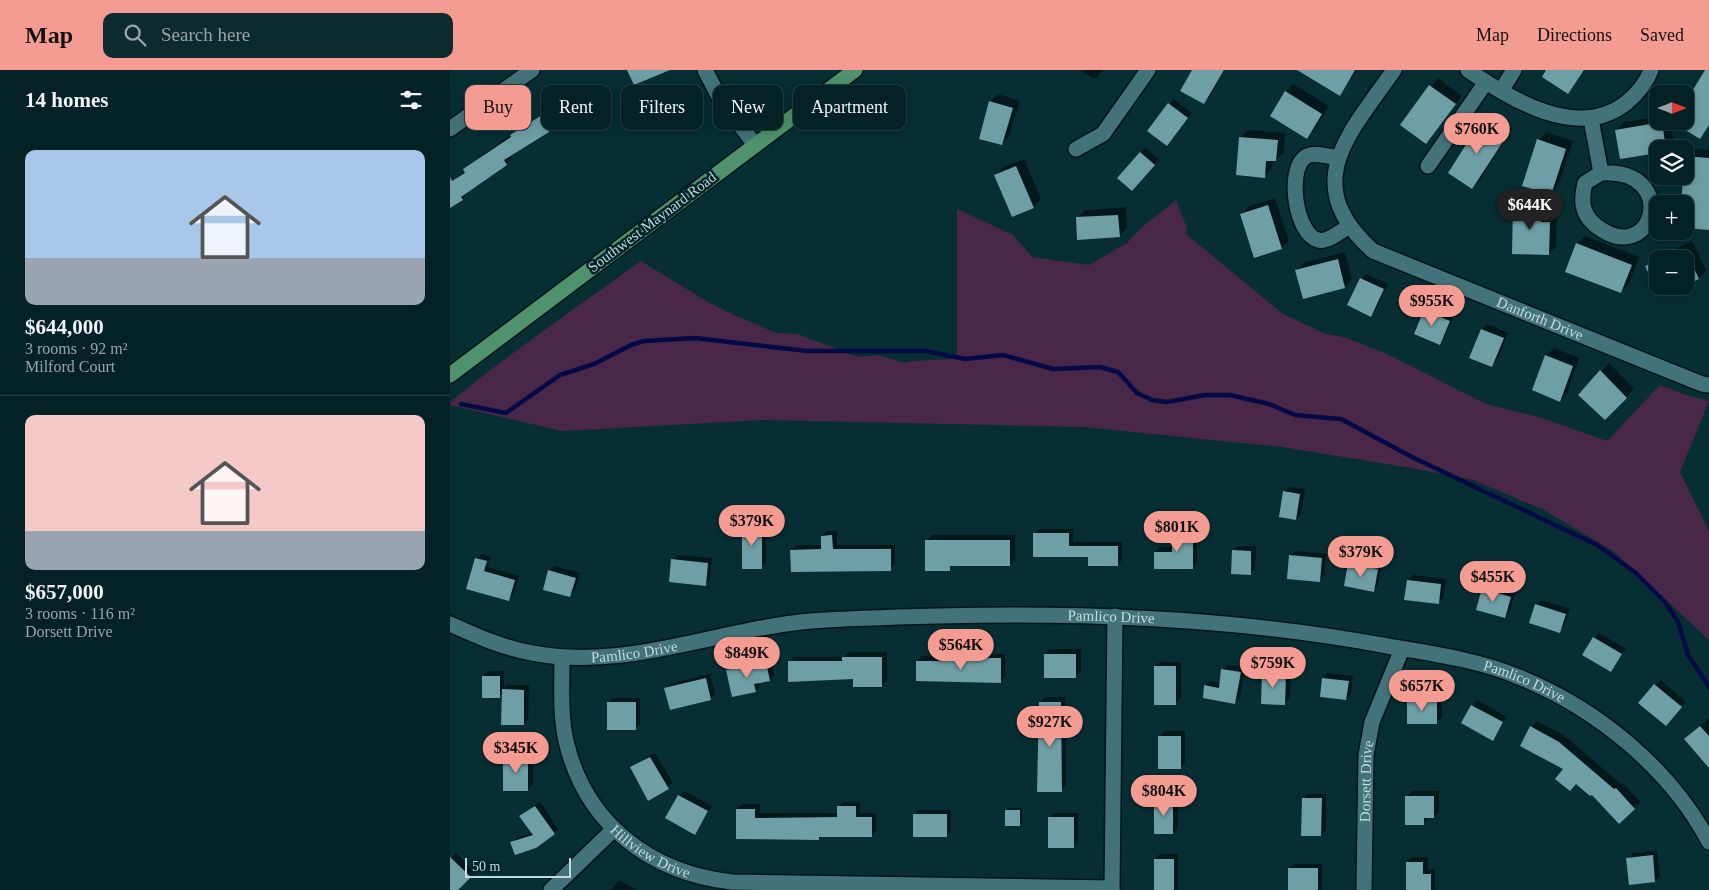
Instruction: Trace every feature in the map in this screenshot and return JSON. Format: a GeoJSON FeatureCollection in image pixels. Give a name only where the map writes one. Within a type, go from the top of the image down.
{"type":"FeatureCollection","features":[{"type":"Feature","properties":{"kind":"main road","name":"Southwest Maynard Road"},"geometry":{"type":"LineString","coordinates":[[450,375],[855,70]]}},
{"type":"Feature","properties":{"kind":"street"},"geometry":{"type":"LineString","coordinates":[[450,129],[532,70]]}},
{"type":"Feature","properties":{"kind":"street"},"geometry":{"type":"LineString","coordinates":[[704,70],[718,95],[755,145]]}},
{"type":"Feature","properties":{"kind":"street"},"geometry":{"type":"LineString","coordinates":[[1076,149],[1103,134],[1148,70]]}},
{"type":"Feature","properties":{"kind":"street","name":"Danforth Drive"},"geometry":{"type":"LineString","coordinates":[[1394,70],[1349,134],[1337,158],[1334,175],[1336,195],[1349,226],[1373,251],[1702,384],[1709,385]]}},
{"type":"Feature","properties":{"kind":"street"},"geometry":{"type":"LineString","coordinates":[[1468,70],[1501,91],[1560,116],[1576,120],[1591,119],[1607,114],[1628,102],[1647,81],[1651,70]]}},
{"type":"Feature","properties":{"kind":"street"},"geometry":{"type":"LineString","coordinates":[[1501,91],[1514,70]]}},
{"type":"Feature","properties":{"kind":"street"},"geometry":{"type":"LineString","coordinates":[[1428,166],[1486,82]]}},
{"type":"Feature","properties":{"kind":"street"},"geometry":{"type":"LineString","coordinates":[[1591,119],[1601,173]]}},
{"type":"Feature","properties":{"kind":"street"},"geometry":{"type":"LineString","coordinates":[[1337,158],[1310,155],[1303,158],[1296,171],[1295,183],[1298,207],[1303,227],[1308,234],[1318,240],[1325,240],[1349,226]]}},
{"type":"Feature","properties":{"kind":"street"},"geometry":{"type":"LineString","coordinates":[[1601,173],[1622,173],[1639,181],[1647,190],[1653,202],[1652,212],[1647,226],[1637,235],[1623,237],[1614,235],[1595,224],[1585,215],[1582,198],[1585,183],[1601,173]]}},
{"type":"Feature","properties":{"kind":"street","name":"Pamlico Drive"},"geometry":{"type":"LineString","coordinates":[[450,624],[497,644],[531,653],[562,657],[604,658],[748,630],[820,620],[987,615],[1115,616],[1206,621],[1318,633],[1480,664],[1519,677],[1584,712],[1650,764],[1679,796],[1709,842]]}},
{"type":"Feature","properties":{"kind":"street"},"geometry":{"type":"LineString","coordinates":[[1112,889],[1115,616]]}},
{"type":"Feature","properties":{"kind":"street","name":"Dorsett Drive"},"geometry":{"type":"LineString","coordinates":[[1364,890],[1366,755],[1372,722],[1402,648]]}},
{"type":"Feature","properties":{"kind":"street","name":"Hillview Drive"},"geometry":{"type":"LineString","coordinates":[[562,657],[563,724],[570,757],[577,775],[592,802],[613,830],[656,861],[705,879],[732,882],[1112,889]]}},
{"type":"Feature","properties":{"kind":"street"},"geometry":{"type":"LineString","coordinates":[[551,890],[613,830]]}},
{"type":"Feature","properties":{"kind":"shaded area"},"geometry":{"type":"Polygon","coordinates":[[[1176,200],[1187,228],[1186,234],[1283,314],[1326,334],[1344,337],[1387,354],[1486,404],[1539,417],[1607,441],[1660,385],[1709,401],[1680,472],[1709,531],[1709,640],[1613,551],[1544,510],[1473,480],[1417,469],[1282,447],[1083,427],[763,420],[562,431],[450,405],[450,402],[497,365],[641,261],[706,301],[776,333],[798,334],[860,357],[878,355],[904,363],[951,359],[957,357],[957,209],[1013,235],[1032,257],[1089,265],[1127,243],[1141,228],[1176,200]]]}},
{"type":"Feature","properties":{"kind":"building"},"geometry":{"type":"Polygon","coordinates":[[[627,70],[670,70],[634,85],[627,70]]]}},
{"type":"Feature","properties":{"kind":"building"},"geometry":{"type":"Polygon","coordinates":[[[1192,70],[1224,70],[1204,104],[1180,91],[1192,70]]]}},
{"type":"Feature","properties":{"kind":"building"},"geometry":{"type":"Polygon","coordinates":[[[1297,70],[1355,70],[1340,96],[1297,70]]]}},
{"type":"Feature","properties":{"kind":"building"},"geometry":{"type":"Polygon","coordinates":[[[1546,70],[1584,70],[1568,94],[1542,77],[1546,70]]]}},
{"type":"Feature","properties":{"kind":"building"},"geometry":{"type":"Polygon","coordinates":[[[1705,70],[1709,70],[1709,125],[1700,139],[1686,130],[1694,130],[1694,88],[1705,70]]]}},
{"type":"Feature","properties":{"kind":"building"},"geometry":{"type":"Polygon","coordinates":[[[1429,85],[1456,104],[1426,144],[1400,125],[1429,85]]]}},
{"type":"Feature","properties":{"kind":"building"},"geometry":{"type":"Polygon","coordinates":[[[1285,91],[1322,114],[1307,139],[1270,116],[1285,91]]]}},
{"type":"Feature","properties":{"kind":"building"},"geometry":{"type":"Polygon","coordinates":[[[989,101],[1013,108],[1002,145],[979,139],[989,101]]]}},
{"type":"Feature","properties":{"kind":"building"},"geometry":{"type":"Polygon","coordinates":[[[1168,103],[1188,118],[1167,146],[1147,131],[1168,103]]]}},
{"type":"Feature","properties":{"kind":"building"},"geometry":{"type":"Polygon","coordinates":[[[541,116],[541,130],[548,130],[549,132],[504,160],[507,165],[461,197],[463,200],[450,208],[450,177],[452,181],[465,173],[463,169],[511,137],[510,135],[518,130],[531,130],[531,122],[541,116]]]}},
{"type":"Feature","properties":{"kind":"building"},"geometry":{"type":"Polygon","coordinates":[[[1481,121],[1506,137],[1472,189],[1448,173],[1481,121]]]}},
{"type":"Feature","properties":{"kind":"building"},"geometry":{"type":"Polygon","coordinates":[[[1649,124],[1649,130],[1663,130],[1665,140],[1649,140],[1649,154],[1620,159],[1615,130],[1649,124]]]}},
{"type":"Feature","properties":{"kind":"building"},"geometry":{"type":"Polygon","coordinates":[[[1239,137],[1278,140],[1276,161],[1266,161],[1265,178],[1236,175],[1239,137]]]}},
{"type":"Feature","properties":{"kind":"building"},"geometry":{"type":"Polygon","coordinates":[[[1537,139],[1566,149],[1551,195],[1522,186],[1537,139]]]}},
{"type":"Feature","properties":{"kind":"building"},"geometry":{"type":"Polygon","coordinates":[[[1140,152],[1155,165],[1132,191],[1117,178],[1140,152]]]}},
{"type":"Feature","properties":{"kind":"building"},"geometry":{"type":"Polygon","coordinates":[[[1694,157],[1709,158],[1709,230],[1694,229],[1694,195],[1682,195],[1683,185],[1694,185],[1694,157]]]}},
{"type":"Feature","properties":{"kind":"building"},"geometry":{"type":"Polygon","coordinates":[[[1016,166],[1034,208],[1012,217],[994,175],[1016,166]]]}},
{"type":"Feature","properties":{"kind":"building"},"geometry":{"type":"Polygon","coordinates":[[[1513,203],[1541,204],[1541,222],[1550,222],[1549,255],[1512,254],[1513,203]]]}},
{"type":"Feature","properties":{"kind":"building"},"geometry":{"type":"Polygon","coordinates":[[[1268,205],[1282,249],[1254,258],[1240,214],[1268,205]]]}},
{"type":"Feature","properties":{"kind":"building"},"geometry":{"type":"Polygon","coordinates":[[[1118,215],[1120,237],[1077,240],[1076,217],[1118,215]]]}},
{"type":"Feature","properties":{"kind":"building"},"geometry":{"type":"Polygon","coordinates":[[[1576,243],[1632,265],[1621,293],[1565,272],[1576,243]]]}},
{"type":"Feature","properties":{"kind":"building"},"geometry":{"type":"Polygon","coordinates":[[[1338,259],[1345,288],[1303,299],[1295,270],[1338,259]]]}},
{"type":"Feature","properties":{"kind":"building"},"geometry":{"type":"Polygon","coordinates":[[[1649,264],[1649,275],[1645,266],[1649,264]]]}},
{"type":"Feature","properties":{"kind":"building"},"geometry":{"type":"Polygon","coordinates":[[[1694,268],[1699,279],[1694,282],[1694,268]]]}},
{"type":"Feature","properties":{"kind":"building"},"geometry":{"type":"Polygon","coordinates":[[[1360,278],[1384,289],[1371,317],[1347,305],[1360,278]]]}},
{"type":"Feature","properties":{"kind":"building"},"geometry":{"type":"Polygon","coordinates":[[[1424,310],[1450,321],[1440,345],[1414,334],[1424,310]]]}},
{"type":"Feature","properties":{"kind":"building"},"geometry":{"type":"Polygon","coordinates":[[[1481,329],[1504,338],[1492,367],[1469,358],[1481,329]]]}},
{"type":"Feature","properties":{"kind":"building"},"geometry":{"type":"Polygon","coordinates":[[[1545,355],[1573,366],[1560,402],[1532,390],[1545,355]]]}},
{"type":"Feature","properties":{"kind":"building"},"geometry":{"type":"Polygon","coordinates":[[[1600,370],[1627,398],[1605,420],[1578,395],[1600,370]]]}},
{"type":"Feature","properties":{"kind":"building"},"geometry":{"type":"Polygon","coordinates":[[[1283,491],[1300,494],[1296,520],[1279,517],[1283,491]]]}},
{"type":"Feature","properties":{"kind":"building"},"geometry":{"type":"Polygon","coordinates":[[[742,526],[762,526],[762,569],[742,569],[742,526]]]}},
{"type":"Feature","properties":{"kind":"building"},"geometry":{"type":"Polygon","coordinates":[[[1172,531],[1193,531],[1193,569],[1154,569],[1154,552],[1172,552],[1172,531]]]}},
{"type":"Feature","properties":{"kind":"building"},"geometry":{"type":"Polygon","coordinates":[[[1033,533],[1069,533],[1069,546],[1118,546],[1118,566],[1088,566],[1088,557],[1033,557],[1033,533]]]}},
{"type":"Feature","properties":{"kind":"building"},"geometry":{"type":"Polygon","coordinates":[[[832,535],[833,549],[891,549],[891,571],[791,572],[790,550],[821,549],[821,536],[832,535]]]}},
{"type":"Feature","properties":{"kind":"building"},"geometry":{"type":"Polygon","coordinates":[[[925,540],[1010,540],[1010,566],[950,566],[950,571],[925,571],[925,540]]]}},
{"type":"Feature","properties":{"kind":"building"},"geometry":{"type":"Polygon","coordinates":[[[1232,550],[1251,551],[1251,575],[1231,574],[1232,550]]]}},
{"type":"Feature","properties":{"kind":"building"},"geometry":{"type":"Polygon","coordinates":[[[1289,555],[1322,558],[1320,582],[1287,579],[1289,555]]]}},
{"type":"Feature","properties":{"kind":"building"},"geometry":{"type":"Polygon","coordinates":[[[475,558],[487,561],[484,571],[515,580],[509,601],[466,589],[475,558]]]}},
{"type":"Feature","properties":{"kind":"building"},"geometry":{"type":"Polygon","coordinates":[[[671,559],[708,563],[706,586],[669,582],[671,559]]]}},
{"type":"Feature","properties":{"kind":"building"},"geometry":{"type":"Polygon","coordinates":[[[1348,563],[1378,569],[1374,592],[1344,586],[1348,563]]]}},
{"type":"Feature","properties":{"kind":"building"},"geometry":{"type":"Polygon","coordinates":[[[548,570],[576,578],[570,597],[543,590],[548,570]]]}},
{"type":"Feature","properties":{"kind":"building"},"geometry":{"type":"Polygon","coordinates":[[[1407,580],[1441,584],[1439,604],[1404,600],[1407,580]]]}},
{"type":"Feature","properties":{"kind":"building"},"geometry":{"type":"Polygon","coordinates":[[[1482,588],[1511,597],[1505,618],[1476,610],[1482,588]]]}},
{"type":"Feature","properties":{"kind":"building"},"geometry":{"type":"Polygon","coordinates":[[[1535,604],[1566,614],[1560,633],[1529,623],[1535,604]]]}},
{"type":"Feature","properties":{"kind":"building"},"geometry":{"type":"Polygon","coordinates":[[[1593,637],[1622,654],[1611,672],[1582,655],[1593,637]]]}},
{"type":"Feature","properties":{"kind":"building"},"geometry":{"type":"Polygon","coordinates":[[[1044,654],[1076,654],[1076,678],[1044,678],[1044,654]]]}},
{"type":"Feature","properties":{"kind":"building"},"geometry":{"type":"Polygon","coordinates":[[[842,657],[882,657],[882,687],[853,687],[853,679],[788,682],[788,661],[842,661],[842,657]]]}},
{"type":"Feature","properties":{"kind":"building"},"geometry":{"type":"Polygon","coordinates":[[[966,658],[1001,658],[1001,683],[916,681],[916,661],[966,661],[966,658]]]}},
{"type":"Feature","properties":{"kind":"building"},"geometry":{"type":"Polygon","coordinates":[[[766,662],[770,681],[754,684],[756,692],[732,697],[726,670],[766,662]]]}},
{"type":"Feature","properties":{"kind":"building"},"geometry":{"type":"Polygon","coordinates":[[[1154,666],[1176,666],[1176,705],[1154,705],[1154,666]]]}},
{"type":"Feature","properties":{"kind":"building"},"geometry":{"type":"Polygon","coordinates":[[[1221,669],[1241,672],[1235,704],[1203,698],[1204,685],[1219,688],[1221,669]]]}},
{"type":"Feature","properties":{"kind":"building"},"geometry":{"type":"Polygon","coordinates":[[[1262,673],[1286,674],[1285,705],[1261,704],[1262,673]]]}},
{"type":"Feature","properties":{"kind":"building"},"geometry":{"type":"Polygon","coordinates":[[[482,676],[500,676],[500,698],[482,698],[482,676]]]}},
{"type":"Feature","properties":{"kind":"building"},"geometry":{"type":"Polygon","coordinates":[[[706,678],[711,700],[670,710],[664,688],[706,678]]]}},
{"type":"Feature","properties":{"kind":"building"},"geometry":{"type":"Polygon","coordinates":[[[1322,678],[1349,681],[1346,700],[1320,697],[1322,678]]]}},
{"type":"Feature","properties":{"kind":"building"},"geometry":{"type":"Polygon","coordinates":[[[1654,684],[1682,707],[1666,726],[1638,703],[1654,684]]]}},
{"type":"Feature","properties":{"kind":"building"},"geometry":{"type":"Polygon","coordinates":[[[502,689],[524,690],[524,725],[501,725],[502,689]]]}},
{"type":"Feature","properties":{"kind":"building"},"geometry":{"type":"Polygon","coordinates":[[[1407,700],[1437,700],[1437,724],[1407,724],[1407,700]]]}},
{"type":"Feature","properties":{"kind":"building"},"geometry":{"type":"Polygon","coordinates":[[[607,702],[636,702],[636,730],[607,730],[607,702]]]}},
{"type":"Feature","properties":{"kind":"building"},"geometry":{"type":"Polygon","coordinates":[[[1039,702],[1061,702],[1062,792],[1037,792],[1039,702]]]}},
{"type":"Feature","properties":{"kind":"building"},"geometry":{"type":"Polygon","coordinates":[[[1471,705],[1503,722],[1493,741],[1461,723],[1471,705]]]}},
{"type":"Feature","properties":{"kind":"building"},"geometry":{"type":"Polygon","coordinates":[[[1530,726],[1559,742],[1614,789],[1616,788],[1635,809],[1619,824],[1592,795],[1590,796],[1576,784],[1570,791],[1555,779],[1563,769],[1520,746],[1530,726]]]}},
{"type":"Feature","properties":{"kind":"building"},"geometry":{"type":"Polygon","coordinates":[[[1700,726],[1709,736],[1709,768],[1684,739],[1700,726]]]}},
{"type":"Feature","properties":{"kind":"building"},"geometry":{"type":"Polygon","coordinates":[[[1158,736],[1181,736],[1181,769],[1158,769],[1158,736]]]}},
{"type":"Feature","properties":{"kind":"building"},"geometry":{"type":"Polygon","coordinates":[[[503,757],[528,757],[528,791],[503,791],[503,757]]]}},
{"type":"Feature","properties":{"kind":"building"},"geometry":{"type":"Polygon","coordinates":[[[650,757],[669,789],[648,801],[630,767],[650,757]]]}},
{"type":"Feature","properties":{"kind":"building"},"geometry":{"type":"Polygon","coordinates":[[[678,795],[708,811],[695,835],[665,818],[678,795]]]}},
{"type":"Feature","properties":{"kind":"building"},"geometry":{"type":"Polygon","coordinates":[[[1405,796],[1434,796],[1434,818],[1424,818],[1424,825],[1405,825],[1405,796]]]}},
{"type":"Feature","properties":{"kind":"building"},"geometry":{"type":"Polygon","coordinates":[[[1302,798],[1322,798],[1321,836],[1301,836],[1302,798]]]}},
{"type":"Feature","properties":{"kind":"building"},"geometry":{"type":"Polygon","coordinates":[[[1154,801],[1173,801],[1173,834],[1154,834],[1154,801]]]}},
{"type":"Feature","properties":{"kind":"building"},"geometry":{"type":"Polygon","coordinates":[[[535,806],[555,834],[536,848],[515,855],[510,842],[533,835],[519,816],[535,806]]]}},
{"type":"Feature","properties":{"kind":"building"},"geometry":{"type":"Polygon","coordinates":[[[837,806],[856,806],[856,817],[872,817],[872,837],[819,837],[819,840],[736,839],[736,809],[755,809],[755,818],[837,817],[837,806]]]}},
{"type":"Feature","properties":{"kind":"building"},"geometry":{"type":"Polygon","coordinates":[[[1005,810],[1020,810],[1020,826],[1005,826],[1005,810]]]}},
{"type":"Feature","properties":{"kind":"building"},"geometry":{"type":"Polygon","coordinates":[[[913,814],[947,814],[947,837],[913,837],[913,814]]]}},
{"type":"Feature","properties":{"kind":"building"},"geometry":{"type":"Polygon","coordinates":[[[1048,817],[1074,817],[1074,848],[1048,848],[1048,817]]]}},
{"type":"Feature","properties":{"kind":"building"},"geometry":{"type":"Polygon","coordinates":[[[1653,855],[1655,882],[1629,885],[1626,858],[1653,855]]]}},
{"type":"Feature","properties":{"kind":"building"},"geometry":{"type":"Polygon","coordinates":[[[450,857],[471,877],[458,890],[450,890],[450,857]]]}},
{"type":"Feature","properties":{"kind":"building"},"geometry":{"type":"Polygon","coordinates":[[[1154,859],[1174,859],[1174,890],[1154,890],[1154,859]]]}},
{"type":"Feature","properties":{"kind":"building"},"geometry":{"type":"Polygon","coordinates":[[[1406,862],[1423,862],[1423,874],[1431,874],[1431,890],[1406,890],[1406,862]]]}},
{"type":"Feature","properties":{"kind":"building"},"geometry":{"type":"Polygon","coordinates":[[[1288,868],[1318,868],[1318,890],[1288,890],[1288,868]]]}},
{"type":"Feature","properties":{"kind":"waterway"},"geometry":{"type":"LineString","coordinates":[[461,404],[506,413],[560,375],[594,364],[631,345],[644,341],[695,338],[807,351],[926,351],[965,359],[1003,355],[1053,369],[1100,367],[1118,372],[1137,393],[1152,400],[1167,402],[1205,395],[1230,395],[1269,404],[1295,415],[1341,419],[1412,457],[1597,545],[1636,573],[1665,602],[1678,622],[1688,655],[1709,687]]}}]}
